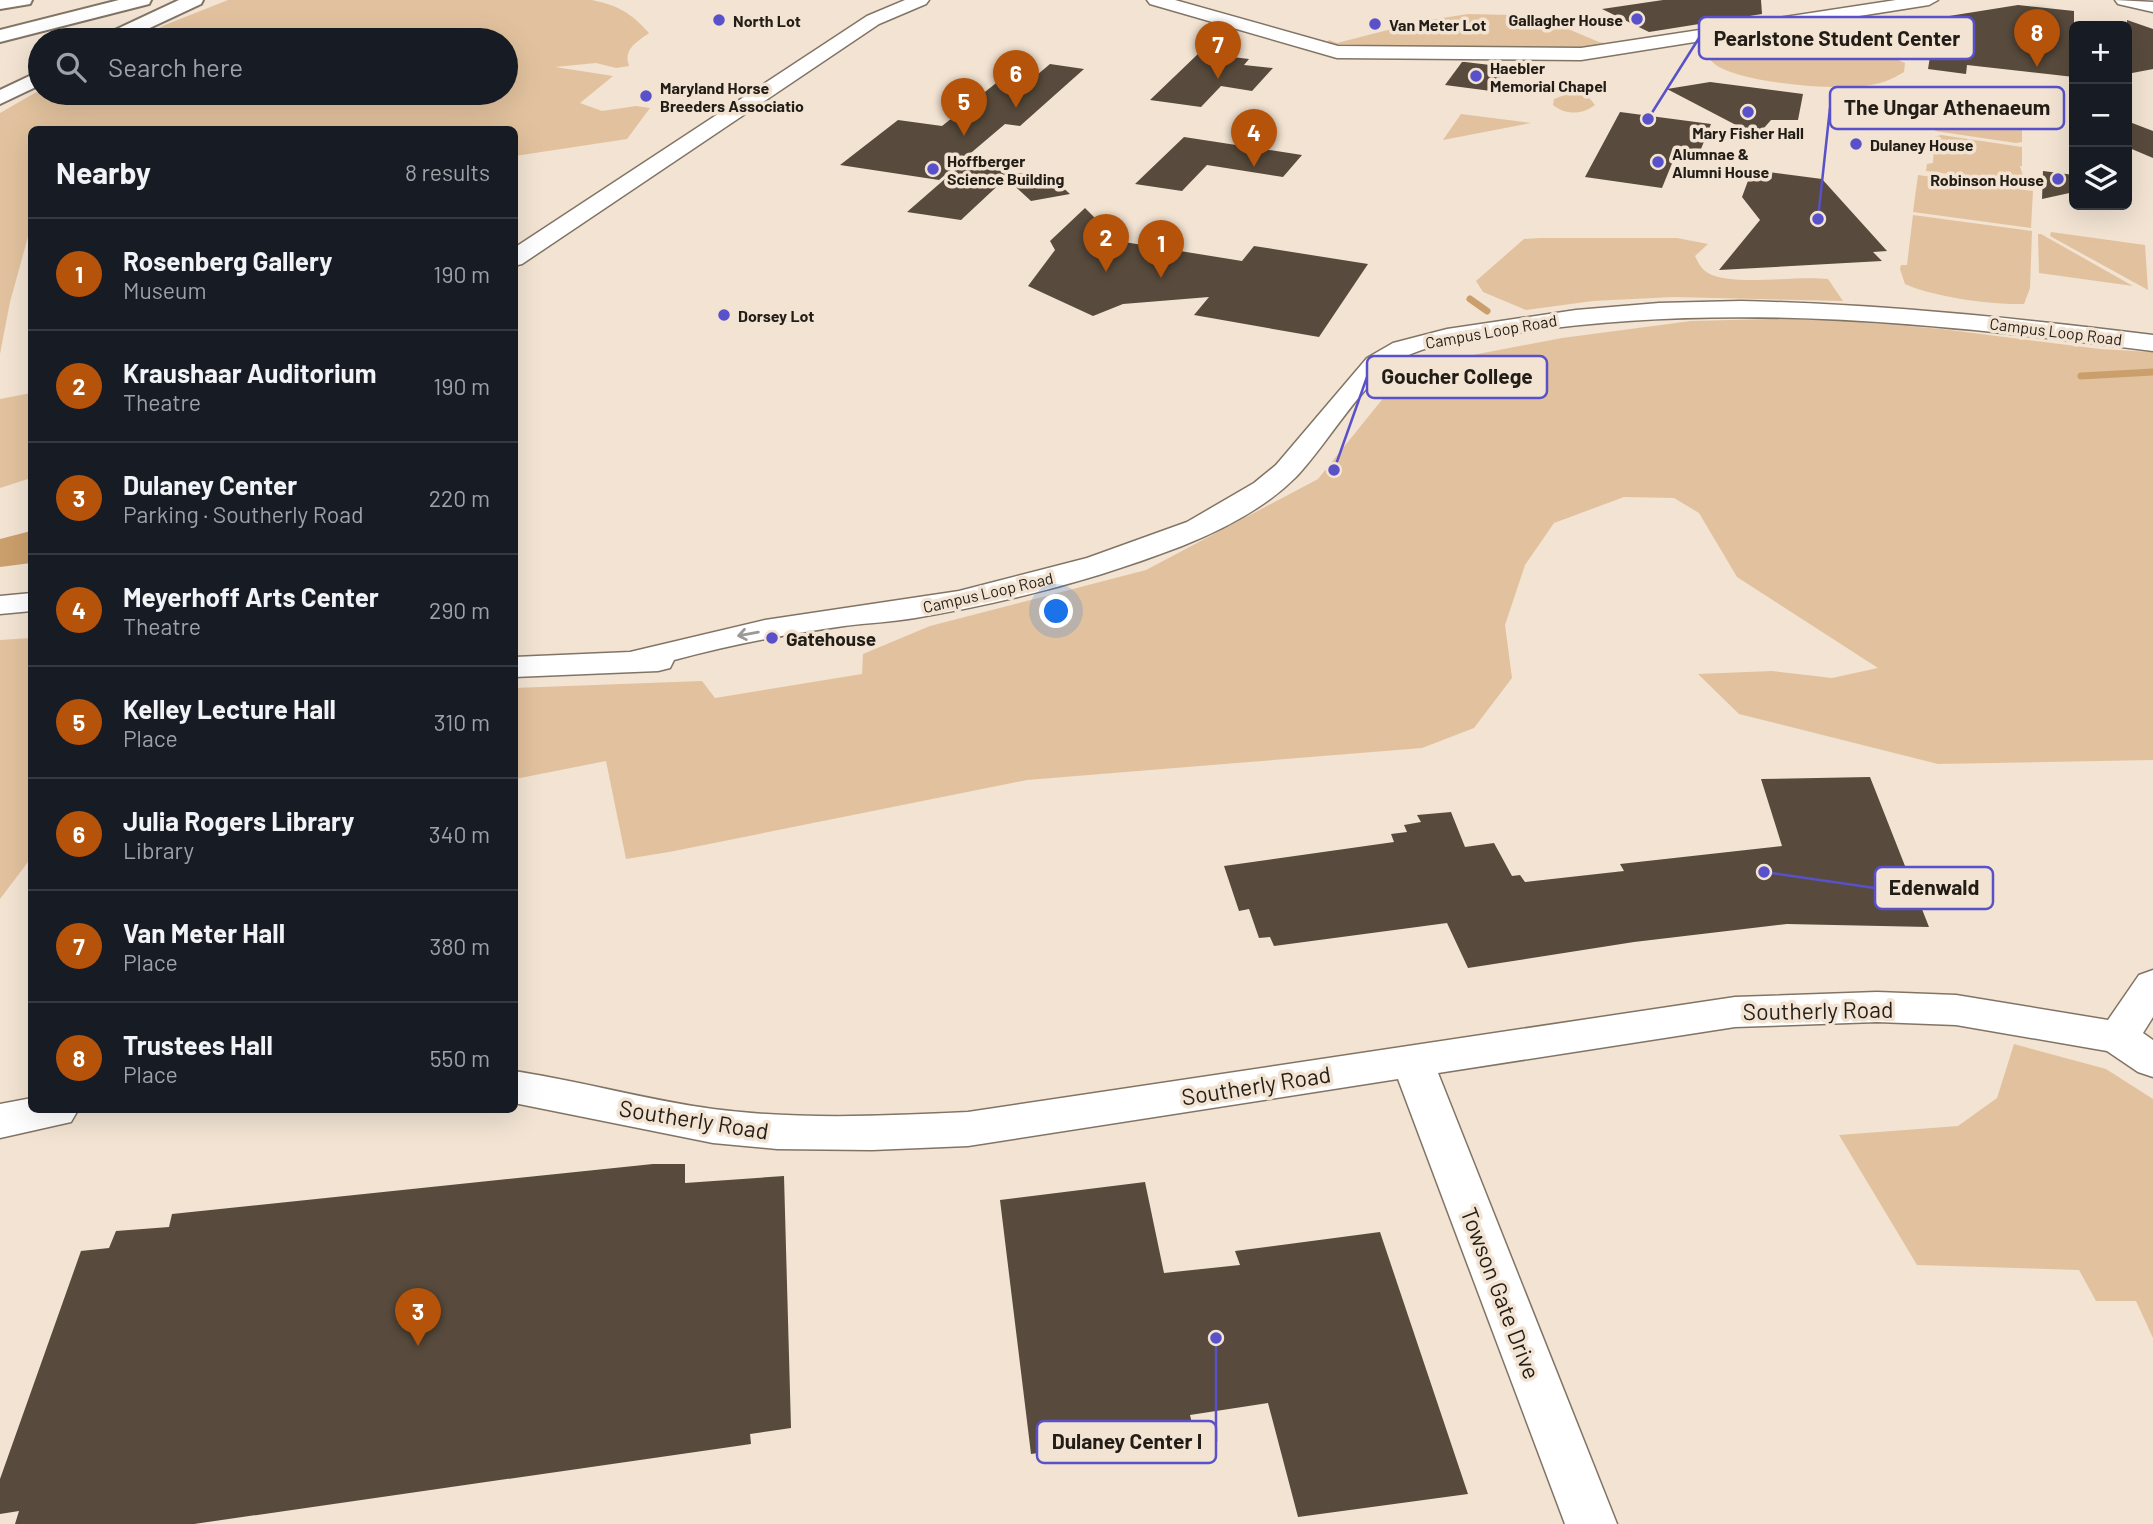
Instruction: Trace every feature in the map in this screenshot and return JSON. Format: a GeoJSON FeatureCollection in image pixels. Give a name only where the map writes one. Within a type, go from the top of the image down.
{"type":"FeatureCollection","features":[{"type":"Feature","properties":{"kind":"highway"},"geometry":{"type":"LineString","coordinates":[[0,3],[23,0]]}},
{"type":"Feature","properties":{"kind":"highway"},"geometry":{"type":"LineString","coordinates":[[0,21],[85,0]]}},
{"type":"Feature","properties":{"kind":"highway"},"geometry":{"type":"LineString","coordinates":[[32,28],[142,0]]}},
{"type":"Feature","properties":{"kind":"highway"},"geometry":{"type":"LineString","coordinates":[[134,28],[194,0]]}},
{"type":"Feature","properties":{"kind":"highway"},"geometry":{"type":"LineString","coordinates":[[0,36],[28,29]]}},
{"type":"Feature","properties":{"kind":"highway"},"geometry":{"type":"LineString","coordinates":[[0,98],[28,83]]}},
{"type":"Feature","properties":{"kind":"street"},"geometry":{"type":"LineString","coordinates":[[518,256],[873,20],[920,0]]}},
{"type":"Feature","properties":{"kind":"street"},"geometry":{"type":"LineString","coordinates":[[1156,0],[1337,52],[1581,54],[1929,0]]}},
{"type":"Feature","properties":{"kind":"street"},"geometry":{"type":"LineString","coordinates":[[2124,0],[2153,7]]}},
{"type":"Feature","properties":{"kind":"street","name":"Campus Loop Road"},"geometry":{"type":"LineString","coordinates":[[518,667],[636,661],[712,663],[804,649],[848,637],[912,609],[1009,588],[1166,543],[1219,520],[1255,497],[1286,471],[1376,363],[1394,352],[1419,343],[1594,314],[1729,306],[1906,314],[2153,343]]}},
{"type":"Feature","properties":{"kind":"street"},"geometry":{"type":"LineString","coordinates":[[0,606],[28,602]]}},
{"type":"Feature","properties":{"kind":"street"},"geometry":{"type":"LineString","coordinates":[[2153,985],[2118,1037],[2153,1061]]}},
{"type":"Feature","properties":{"kind":"street","name":"Southerly Road"},"geometry":{"type":"LineString","coordinates":[[518,1088],[711,1126],[803,1135],[892,1133],[968,1129],[1735,1012],[1877,1007],[1956,1010],[2118,1037]]}},
{"type":"Feature","properties":{"kind":"street","name":"Towson Gate Drive"},"geometry":{"type":"LineString","coordinates":[[1412,1061],[1591,1524]]}},
{"type":"Feature","properties":{"kind":"street"},"geometry":{"type":"LineString","coordinates":[[0,1121],[41,1113]]}},
{"type":"Feature","properties":{"kind":"shaded area"},"geometry":{"type":"Polygon","coordinates":[[[228,0],[592,0],[624,11],[649,33],[630,50],[629,66],[616,68],[596,63],[555,67],[613,76],[580,103],[602,111],[636,106],[650,108],[627,139],[518,156],[518,126],[28,126],[28,237],[10,302],[0,354],[0,113],[28,97],[28,105],[518,105],[518,28],[159,28],[228,0]]]}},
{"type":"Feature","properties":{"kind":"shaded area"},"geometry":{"type":"Polygon","coordinates":[[[1468,14],[1512,15],[1549,21],[1599,42],[1617,45],[1583,50],[1356,50],[1325,44],[1329,40],[1337,43],[1423,21],[1468,14]]]}},
{"type":"Feature","properties":{"kind":"shaded area"},"geometry":{"type":"Polygon","coordinates":[[[1822,26],[1905,63],[1904,72],[1884,82],[1869,85],[1830,87],[1789,84],[1732,73],[1714,64],[1705,51],[1708,45],[1717,42],[1822,26]]]}},
{"type":"Feature","properties":{"kind":"shaded area"},"geometry":{"type":"Polygon","coordinates":[[[1575,91],[1586,94],[1595,105],[1585,111],[1574,112],[1563,111],[1553,105],[1554,99],[1575,91]]]}},
{"type":"Feature","properties":{"kind":"shaded area"},"geometry":{"type":"Polygon","coordinates":[[[1978,93],[2041,119],[2014,124],[2022,128],[2022,142],[2016,143],[1935,131],[1938,116],[1978,93]]]}},
{"type":"Feature","properties":{"kind":"shaded area"},"geometry":{"type":"Polygon","coordinates":[[[1461,114],[1531,123],[1443,140],[1461,114]]]}},
{"type":"Feature","properties":{"kind":"shaded area"},"geometry":{"type":"Polygon","coordinates":[[[1941,135],[2022,147],[2020,166],[2023,176],[2027,177],[2026,184],[1926,171],[1927,164],[1933,163],[1934,137],[1941,135]]]}},
{"type":"Feature","properties":{"kind":"shaded area"},"geometry":{"type":"Polygon","coordinates":[[[1918,175],[2033,191],[2031,228],[1913,212],[1918,175]]]}},
{"type":"Feature","properties":{"kind":"shaded area"},"geometry":{"type":"Polygon","coordinates":[[[1913,215],[2032,231],[2030,288],[2024,304],[1963,299],[1931,293],[1905,284],[1900,269],[1901,265],[1907,265],[1913,215]]]}},
{"type":"Feature","properties":{"kind":"shaded area"},"geometry":{"type":"Polygon","coordinates":[[[2051,232],[2145,245],[2148,290],[2050,236],[2051,232]]]}},
{"type":"Feature","properties":{"kind":"shaded area"},"geometry":{"type":"Polygon","coordinates":[[[2038,234],[2041,234],[2133,286],[2039,273],[2038,234]]]}},
{"type":"Feature","properties":{"kind":"shaded area"},"geometry":{"type":"Polygon","coordinates":[[[1677,238],[1708,244],[1695,256],[1708,273],[1749,280],[1828,279],[1843,301],[1673,297],[1593,301],[1526,310],[1483,292],[1476,281],[1524,239],[1677,238]]]}},
{"type":"Feature","properties":{"kind":"shaded area"},"geometry":{"type":"Polygon","coordinates":[[[1814,318],[1942,329],[2100,349],[2153,352],[2153,760],[1938,764],[1739,714],[1698,674],[1772,671],[1832,678],[1878,668],[1737,577],[1699,513],[1674,498],[1624,497],[1554,523],[1525,565],[1505,625],[1512,678],[1474,728],[1422,748],[1027,780],[626,859],[606,761],[518,778],[518,688],[702,681],[715,698],[862,674],[863,654],[930,626],[1146,570],[1318,479],[1393,386],[1457,358],[1562,338],[1691,321],[1814,318]]]}},
{"type":"Feature","properties":{"kind":"shaded area"},"geometry":{"type":"Polygon","coordinates":[[[28,394],[28,479],[0,488],[0,399],[28,394]]]}},
{"type":"Feature","properties":{"kind":"shaded area"},"geometry":{"type":"Polygon","coordinates":[[[28,532],[28,563],[0,567],[0,539],[28,532]]]}},
{"type":"Feature","properties":{"kind":"shaded area"},"geometry":{"type":"Polygon","coordinates":[[[28,638],[28,862],[0,899],[0,640],[28,638]]]}},
{"type":"Feature","properties":{"kind":"shaded area"},"geometry":{"type":"Polygon","coordinates":[[[2014,1044],[2106,1069],[2153,1099],[2153,1338],[2136,1301],[2096,1301],[2079,1270],[1917,1265],[1839,1135],[1958,1126],[1997,1098],[2014,1044]]]}},
{"type":"Feature","properties":{"kind":"building"},"geometry":{"type":"Polygon","coordinates":[[[1663,0],[1761,0],[1762,14],[1649,32],[1602,9],[1663,0]]]}},
{"type":"Feature","properties":{"kind":"building"},"geometry":{"type":"Polygon","coordinates":[[[2018,5],[2074,11],[2074,21],[2069,21],[2069,76],[1967,65],[1966,74],[1928,69],[1933,38],[1899,24],[2018,5]]]}},
{"type":"Feature","properties":{"kind":"building"},"geometry":{"type":"Polygon","coordinates":[[[2132,22],[2153,29],[2153,69],[2132,73],[2132,22]]]}},
{"type":"Feature","properties":{"kind":"building"},"geometry":{"type":"Polygon","coordinates":[[[1199,53],[1249,59],[1244,65],[1273,68],[1252,91],[1221,86],[1201,107],[1150,100],[1199,53]]]}},
{"type":"Feature","properties":{"kind":"building","name":"Haebler Memorial Chapel"},"geometry":{"type":"Polygon","coordinates":[[[1462,62],[1507,67],[1491,91],[1445,85],[1462,62]]]}},
{"type":"Feature","properties":{"kind":"building"},"geometry":{"type":"Polygon","coordinates":[[[1050,64],[1084,69],[1020,126],[1005,124],[939,180],[840,165],[898,120],[942,126],[1005,76],[1031,80],[1050,64]]]}},
{"type":"Feature","properties":{"kind":"building","name":"Mary Fisher Hall"},"geometry":{"type":"Polygon","coordinates":[[[1710,82],[1803,94],[1798,120],[1771,120],[1757,136],[1667,89],[1710,82]]]}},
{"type":"Feature","properties":{"kind":"building"},"geometry":{"type":"Polygon","coordinates":[[[1620,112],[1711,124],[1697,159],[1675,156],[1662,188],[1585,177],[1620,112]]]}},
{"type":"Feature","properties":{"kind":"building"},"geometry":{"type":"Polygon","coordinates":[[[2132,123],[2153,131],[2153,158],[2132,149],[2132,123]]]}},
{"type":"Feature","properties":{"kind":"building"},"geometry":{"type":"Polygon","coordinates":[[[1184,137],[1302,155],[1283,177],[1207,165],[1182,191],[1135,184],[1184,137]]]}},
{"type":"Feature","properties":{"kind":"building"},"geometry":{"type":"Polygon","coordinates":[[[961,165],[1038,176],[1048,174],[1070,194],[1031,201],[1006,178],[961,220],[907,212],[961,165]]]}},
{"type":"Feature","properties":{"kind":"building"},"geometry":{"type":"Polygon","coordinates":[[[1752,170],[1822,179],[1887,251],[1873,252],[1882,261],[1719,270],[1760,220],[1742,197],[1752,170]]]}},
{"type":"Feature","properties":{"kind":"building"},"geometry":{"type":"Polygon","coordinates":[[[2043,171],[2069,174],[2069,193],[2042,199],[2043,171]]]}},
{"type":"Feature","properties":{"kind":"building"},"geometry":{"type":"Polygon","coordinates":[[[1085,208],[1118,241],[1242,261],[1254,246],[1368,264],[1319,337],[1194,315],[1209,297],[1123,304],[1093,316],[1028,286],[1055,250],[1050,241],[1085,208]]]}},
{"type":"Feature","properties":{"kind":"building"},"geometry":{"type":"Polygon","coordinates":[[[1870,777],[1929,927],[1787,924],[1634,942],[1468,968],[1447,923],[1274,946],[1270,937],[1259,938],[1249,909],[1239,911],[1224,866],[1394,842],[1391,834],[1407,832],[1404,825],[1421,822],[1417,815],[1451,812],[1465,847],[1494,843],[1512,876],[1520,875],[1525,882],[1624,871],[1620,864],[1782,846],[1761,779],[1870,777]]]}},
{"type":"Feature","properties":{"kind":"building"},"geometry":{"type":"Polygon","coordinates":[[[653,1164],[685,1164],[685,1183],[784,1176],[791,1428],[750,1434],[751,1444],[194,1524],[15,1524],[19,1511],[0,1514],[0,1479],[81,1251],[109,1248],[116,1231],[169,1227],[172,1214],[653,1164]]]}},
{"type":"Feature","properties":{"kind":"building"},"geometry":{"type":"Polygon","coordinates":[[[1145,1182],[1164,1273],[1240,1265],[1235,1251],[1380,1232],[1468,1494],[1298,1517],[1268,1403],[1190,1415],[1194,1432],[1031,1454],[1000,1200],[1145,1182]]]}},
{"type":"Feature","properties":{"kind":"waterway"},"geometry":{"type":"LineString","coordinates":[[1470,299],[1487,311]]}},
{"type":"Feature","properties":{"kind":"waterway"},"geometry":{"type":"LineString","coordinates":[[2081,376],[2153,372]]}},
{"type":"Feature","properties":{"kind":"place","name":"Gallagher House"},"geometry":{"type":"Point","coordinates":[1637,19]}},
{"type":"Feature","properties":{"kind":"place","name":"North Lot"},"geometry":{"type":"Point","coordinates":[719,20]}},
{"type":"Feature","properties":{"kind":"place","name":"Van Meter Lot"},"geometry":{"type":"Point","coordinates":[1375,24]}},
{"type":"Feature","properties":{"kind":"place","name":"Trustees Hall"},"geometry":{"type":"Point","coordinates":[2037,67]}},
{"type":"Feature","properties":{"kind":"place","name":"Haebler Memorial Chapel"},"geometry":{"type":"Point","coordinates":[1476,76]}},
{"type":"Feature","properties":{"kind":"place","name":"Van Meter Hall"},"geometry":{"type":"Point","coordinates":[1218,79]}},
{"type":"Feature","properties":{"kind":"place","name":"Maryland Horse Breeders Associatio"},"geometry":{"type":"Point","coordinates":[646,96]}},
{"type":"Feature","properties":{"kind":"place","name":"Julia Rogers Library"},"geometry":{"type":"Point","coordinates":[1016,108]}},
{"type":"Feature","properties":{"kind":"place","name":"Mary Fisher Hall"},"geometry":{"type":"Point","coordinates":[1748,112]}},
{"type":"Feature","properties":{"kind":"place","name":"Pearlstone Student Center"},"geometry":{"type":"Point","coordinates":[1648,119]}},
{"type":"Feature","properties":{"kind":"place","name":"Kelley Lecture Hall"},"geometry":{"type":"Point","coordinates":[964,136]}},
{"type":"Feature","properties":{"kind":"place","name":"Dulaney House"},"geometry":{"type":"Point","coordinates":[1856,144]}},
{"type":"Feature","properties":{"kind":"place","name":"Alumnae & Alumni House"},"geometry":{"type":"Point","coordinates":[1658,162]}},
{"type":"Feature","properties":{"kind":"place","name":"Meyerhoff Arts Center"},"geometry":{"type":"Point","coordinates":[1254,167]}},
{"type":"Feature","properties":{"kind":"place","name":"Hoffberger Science Building"},"geometry":{"type":"Point","coordinates":[933,169]}},
{"type":"Feature","properties":{"kind":"place","name":"Robinson House"},"geometry":{"type":"Point","coordinates":[2058,179]}},
{"type":"Feature","properties":{"kind":"place","name":"The Ungar Athenaeum"},"geometry":{"type":"Point","coordinates":[1818,219]}},
{"type":"Feature","properties":{"kind":"place","name":"Kraushaar Auditorium"},"geometry":{"type":"Point","coordinates":[1106,272]}},
{"type":"Feature","properties":{"kind":"place","name":"Rosenberg Gallery"},"geometry":{"type":"Point","coordinates":[1161,278]}},
{"type":"Feature","properties":{"kind":"place","name":"Dorsey Lot"},"geometry":{"type":"Point","coordinates":[724,315]}},
{"type":"Feature","properties":{"kind":"place","name":"Goucher College"},"geometry":{"type":"Point","coordinates":[1334,470]}},
{"type":"Feature","properties":{"kind":"place","name":"Gatehouse"},"geometry":{"type":"Point","coordinates":[772,638]}},
{"type":"Feature","properties":{"kind":"place","name":"Edenwald"},"geometry":{"type":"Point","coordinates":[1764,872]}},
{"type":"Feature","properties":{"kind":"place","name":"Dulaney Center I"},"geometry":{"type":"Point","coordinates":[1216,1338]}},
{"type":"Feature","properties":{"kind":"place","name":"Dulaney Center"},"geometry":{"type":"Point","coordinates":[418,1346]}}]}
